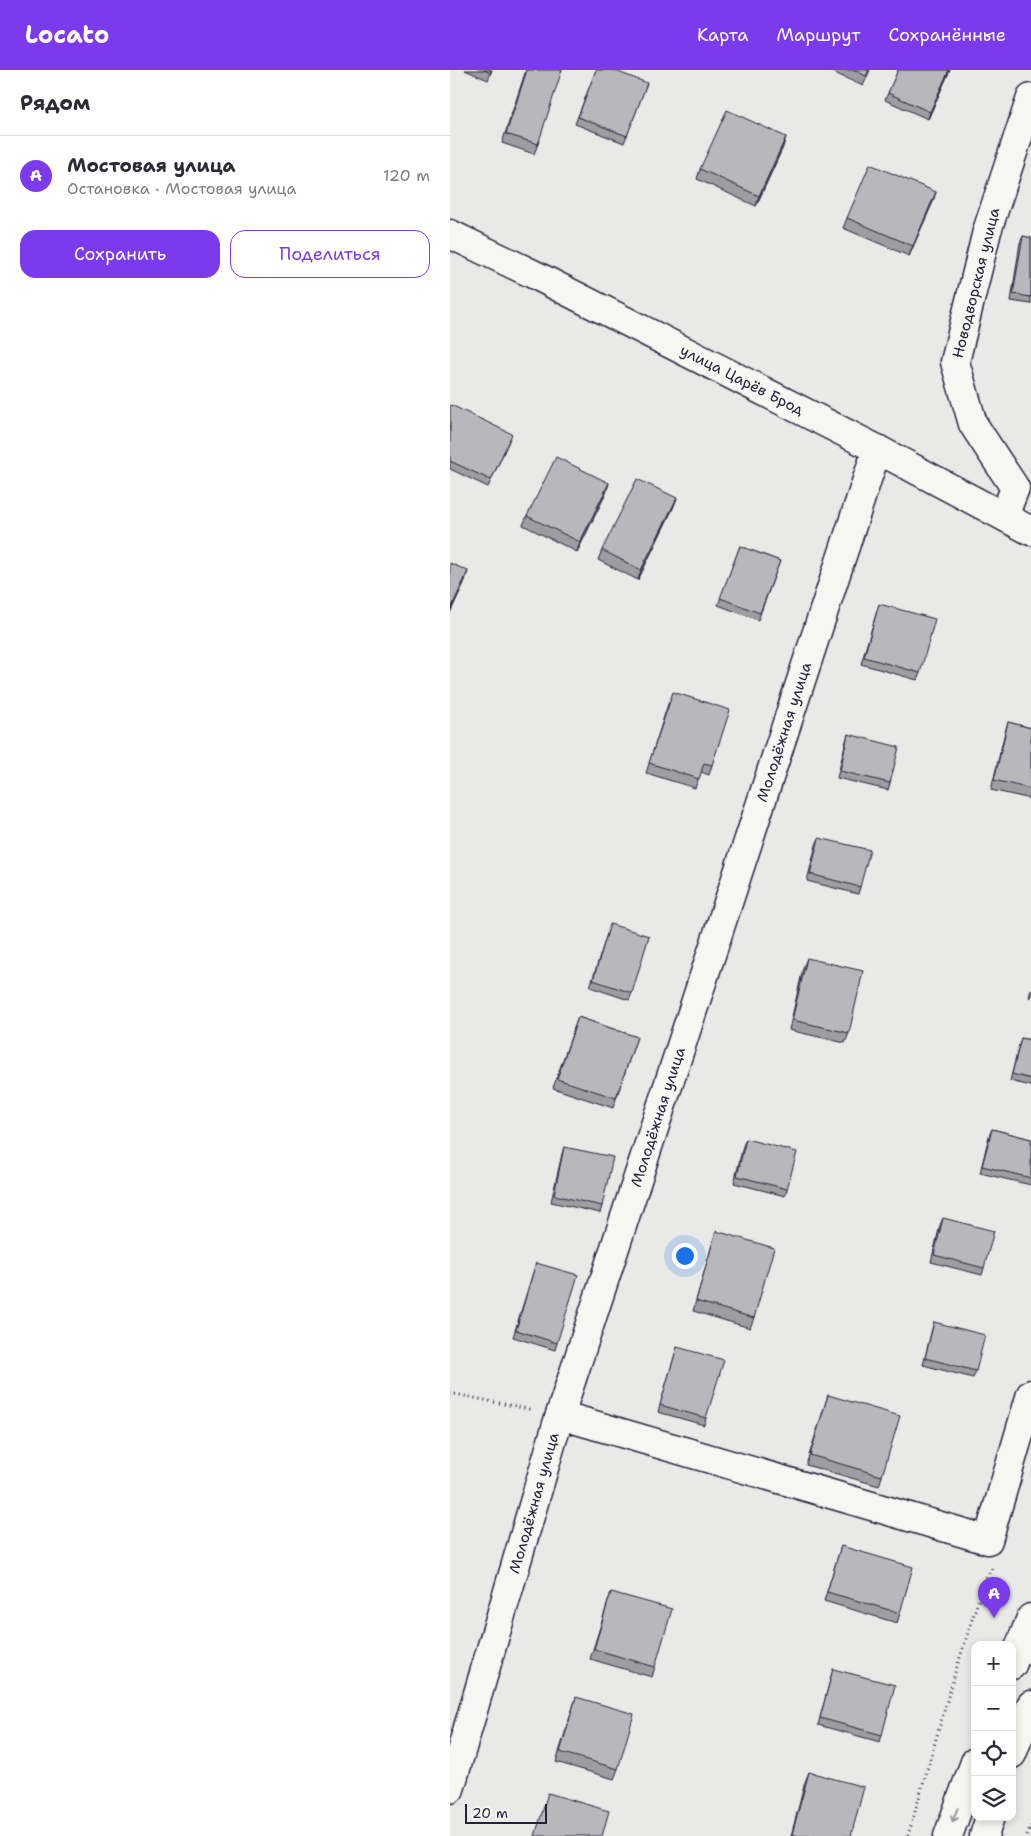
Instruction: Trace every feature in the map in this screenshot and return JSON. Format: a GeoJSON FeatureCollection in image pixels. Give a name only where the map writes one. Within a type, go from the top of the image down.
{"type":"FeatureCollection","features":[{"type":"Feature","properties":{"kind":"street","name":"Новодворская улица"},"geometry":{"type":"LineString","coordinates":[[1004,516],[1015,488],[973,424],[955,362],[987,231],[1031,98]]}},
{"type":"Feature","properties":{"kind":"street","name":"улица Царёв Брод"},"geometry":{"type":"LineString","coordinates":[[450,234],[546,280],[877,449],[1031,531]]}},
{"type":"Feature","properties":{"kind":"street","name":"Молодёжная улица"},"geometry":{"type":"LineString","coordinates":[[450,1789],[560,1415],[877,449]]}},
{"type":"Feature","properties":{"kind":"street"},"geometry":{"type":"LineString","coordinates":[[560,1415],[988,1540],[1031,1394]]}},
{"type":"Feature","properties":{"kind":"street"},"geometry":{"type":"LineString","coordinates":[[1016,1654],[1031,1618]]}},
{"type":"Feature","properties":{"kind":"street"},"geometry":{"type":"LineString","coordinates":[[1016,1744],[1031,1705]]}},
{"type":"Feature","properties":{"kind":"street"},"geometry":{"type":"LineString","coordinates":[[948,1836],[971,1773]]}},
{"type":"Feature","properties":{"kind":"street"},"geometry":{"type":"LineString","coordinates":[[984,1836],[989,1821]]}},
{"type":"Feature","properties":{"kind":"path"},"geometry":{"type":"LineString","coordinates":[[450,1393],[560,1415]]}},
{"type":"Feature","properties":{"kind":"path"},"geometry":{"type":"LineString","coordinates":[[908,1836],[958,1664],[985,1579],[994,1564]]}},
{"type":"Feature","properties":{"kind":"path"},"geometry":{"type":"LineString","coordinates":[[1027,1836],[1031,1826]]}},
{"type":"Feature","properties":{"kind":"building"},"geometry":{"type":"Polygon","coordinates":[[[527,70],[562,70],[538,144],[506,134],[527,70]]]}},
{"type":"Feature","properties":{"kind":"building"},"geometry":{"type":"Polygon","coordinates":[[[596,70],[613,70],[647,83],[627,136],[578,117],[596,70]]]}},
{"type":"Feature","properties":{"kind":"building"},"geometry":{"type":"Polygon","coordinates":[[[853,70],[869,70],[866,76],[853,70]]]}},
{"type":"Feature","properties":{"kind":"building"},"geometry":{"type":"Polygon","coordinates":[[[898,70],[949,70],[930,112],[888,93],[898,70]]]}},
{"type":"Feature","properties":{"kind":"building"},"geometry":{"type":"Polygon","coordinates":[[[727,110],[786,137],[759,196],[700,169],[727,110]]]}},
{"type":"Feature","properties":{"kind":"building"},"geometry":{"type":"Polygon","coordinates":[[[870,164],[936,192],[913,246],[847,218],[870,164]]]}},
{"type":"Feature","properties":{"kind":"building"},"geometry":{"type":"Polygon","coordinates":[[[1023,236],[1031,238],[1031,297],[1013,294],[1023,236]]]}},
{"type":"Feature","properties":{"kind":"building"},"geometry":{"type":"Polygon","coordinates":[[[451,405],[512,434],[491,480],[450,461],[451,405]]]}},
{"type":"Feature","properties":{"kind":"building"},"geometry":{"type":"Polygon","coordinates":[[[556,457],[609,483],[580,542],[527,516],[556,457]]]}},
{"type":"Feature","properties":{"kind":"building"},"geometry":{"type":"Polygon","coordinates":[[[637,479],[677,498],[641,570],[602,550],[637,479]]]}},
{"type":"Feature","properties":{"kind":"building"},"geometry":{"type":"Polygon","coordinates":[[[740,546],[780,561],[760,613],[720,598],[740,546]]]}},
{"type":"Feature","properties":{"kind":"building"},"geometry":{"type":"Polygon","coordinates":[[[450,563],[468,571],[450,611],[450,563]]]}},
{"type":"Feature","properties":{"kind":"building"},"geometry":{"type":"Polygon","coordinates":[[[879,604],[935,619],[920,673],[864,657],[879,604]]]}},
{"type":"Feature","properties":{"kind":"building"},"geometry":{"type":"Polygon","coordinates":[[[673,692],[730,710],[712,765],[704,763],[699,779],[649,763],[673,692]]]}},
{"type":"Feature","properties":{"kind":"building"},"geometry":{"type":"Polygon","coordinates":[[[1008,722],[1031,728],[1031,789],[994,780],[1008,722]]]}},
{"type":"Feature","properties":{"kind":"building"},"geometry":{"type":"Polygon","coordinates":[[[848,734],[899,747],[890,783],[840,771],[848,734]]]}},
{"type":"Feature","properties":{"kind":"building"},"geometry":{"type":"Polygon","coordinates":[[[819,838],[870,850],[860,887],[810,874],[819,838]]]}},
{"type":"Feature","properties":{"kind":"building"},"geometry":{"type":"Polygon","coordinates":[[[610,924],[649,936],[632,993],[593,980],[610,924]]]}},
{"type":"Feature","properties":{"kind":"building"},"geometry":{"type":"Polygon","coordinates":[[[807,958],[863,971],[849,1033],[792,1020],[807,958]]]}},
{"type":"Feature","properties":{"kind":"building"},"geometry":{"type":"Polygon","coordinates":[[[578,1017],[637,1037],[616,1098],[557,1079],[578,1017]]]}},
{"type":"Feature","properties":{"kind":"building"},"geometry":{"type":"Polygon","coordinates":[[[1021,1038],[1031,1040],[1031,1079],[1012,1074],[1021,1038]]]}},
{"type":"Feature","properties":{"kind":"building"},"geometry":{"type":"Polygon","coordinates":[[[992,1129],[1031,1139],[1031,1178],[982,1166],[992,1129]]]}},
{"type":"Feature","properties":{"kind":"building"},"geometry":{"type":"Polygon","coordinates":[[[746,1139],[797,1152],[787,1189],[737,1176],[746,1139]]]}},
{"type":"Feature","properties":{"kind":"building"},"geometry":{"type":"Polygon","coordinates":[[[564,1147],[613,1157],[602,1206],[554,1195],[564,1147]]]}},
{"type":"Feature","properties":{"kind":"building"},"geometry":{"type":"Polygon","coordinates":[[[943,1218],[994,1231],[984,1268],[934,1255],[943,1218]]]}},
{"type":"Feature","properties":{"kind":"building"},"geometry":{"type":"Polygon","coordinates":[[[716,1231],[774,1248],[754,1318],[696,1301],[716,1231]]]}},
{"type":"Feature","properties":{"kind":"building"},"geometry":{"type":"Polygon","coordinates":[[[536,1263],[578,1275],[557,1343],[516,1330],[536,1263]]]}},
{"type":"Feature","properties":{"kind":"building"},"geometry":{"type":"Polygon","coordinates":[[[934,1322],[985,1335],[976,1371],[925,1358],[934,1322]]]}},
{"type":"Feature","properties":{"kind":"building"},"geometry":{"type":"Polygon","coordinates":[[[677,1347],[724,1360],[706,1418],[660,1405],[677,1347]]]}},
{"type":"Feature","properties":{"kind":"building"},"geometry":{"type":"Polygon","coordinates":[[[828,1395],[900,1416],[882,1476],[810,1455],[828,1395]]]}},
{"type":"Feature","properties":{"kind":"building"},"geometry":{"type":"Polygon","coordinates":[[[841,1546],[913,1567],[900,1613],[827,1592],[841,1546]]]}},
{"type":"Feature","properties":{"kind":"building"},"geometry":{"type":"Polygon","coordinates":[[[611,1592],[672,1609],[655,1667],[594,1649],[611,1592]]]}},
{"type":"Feature","properties":{"kind":"building"},"geometry":{"type":"Polygon","coordinates":[[[833,1669],[895,1685],[882,1735],[820,1718],[833,1669]]]}},
{"type":"Feature","properties":{"kind":"building"},"geometry":{"type":"Polygon","coordinates":[[[576,1697],[634,1714],[618,1769],[560,1752],[576,1697]]]}},
{"type":"Feature","properties":{"kind":"building"},"geometry":{"type":"Polygon","coordinates":[[[809,1772],[864,1787],[851,1836],[798,1836],[792,1834],[809,1772]]]}},
{"type":"Feature","properties":{"kind":"building"},"geometry":{"type":"Polygon","coordinates":[[[548,1793],[609,1811],[602,1836],[535,1836],[548,1793]]]}},
{"type":"Feature","properties":{"kind":"place","name":"Мостовая улица"},"geometry":{"type":"Point","coordinates":[994,1618]}}]}
